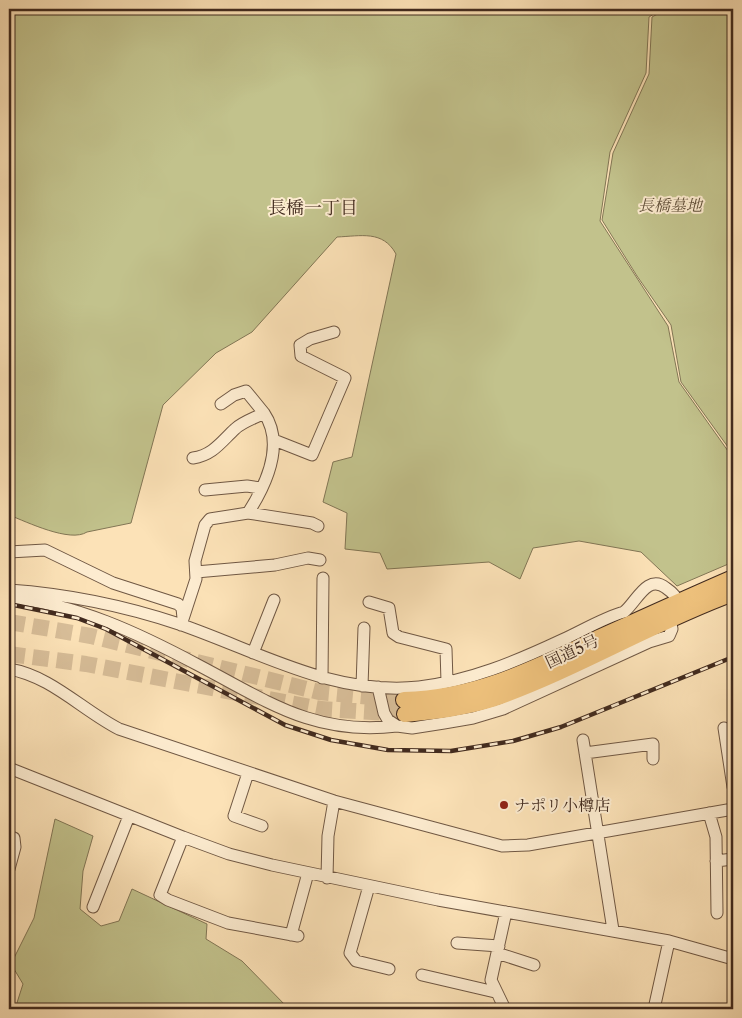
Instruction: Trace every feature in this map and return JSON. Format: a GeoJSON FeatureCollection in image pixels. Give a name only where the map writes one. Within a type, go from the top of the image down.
{"type":"FeatureCollection","features":[{"type":"Feature","properties":{"kind":"highway","name":"国道5号"},"geometry":{"type":"LineString","coordinates":[[402,713],[463,707],[543,678],[677,611],[733,578]]}},
{"type":"Feature","properties":{"kind":"highway","name":"国道5号"},"geometry":{"type":"LineString","coordinates":[[677,611],[733,593]]}},
{"type":"Feature","properties":{"kind":"street"},"geometry":{"type":"LineString","coordinates":[[274,440],[312,455],[345,378],[301,356],[300,345],[310,339],[334,332]]}},
{"type":"Feature","properties":{"kind":"street"},"geometry":{"type":"LineString","coordinates":[[221,404],[234,395],[246,391],[272,425],[274,440],[270,471],[248,513]]}},
{"type":"Feature","properties":{"kind":"street"},"geometry":{"type":"LineString","coordinates":[[193,458],[205,456],[237,427],[264,413]]}},
{"type":"Feature","properties":{"kind":"street"},"geometry":{"type":"LineString","coordinates":[[205,490],[247,486],[260,488]]}},
{"type":"Feature","properties":{"kind":"street"},"geometry":{"type":"LineString","coordinates":[[182,622],[196,579],[195,561],[205,525],[210,519],[248,513],[312,523],[318,526]]}},
{"type":"Feature","properties":{"kind":"street"},"geometry":{"type":"LineString","coordinates":[[9,552],[45,550],[113,583],[178,604],[182,608],[182,622]]}},
{"type":"Feature","properties":{"kind":"street"},"geometry":{"type":"LineString","coordinates":[[196,572],[275,565],[308,558],[320,560]]}},
{"type":"Feature","properties":{"kind":"street"},"geometry":{"type":"LineString","coordinates":[[322,678],[323,578]]}},
{"type":"Feature","properties":{"kind":"street"},"geometry":{"type":"LineString","coordinates":[[9,590],[66,597],[134,610],[182,622],[285,667],[322,678],[362,686],[378,687],[411,687],[447,682],[488,672],[520,660],[624,612],[632,606],[640,592],[651,584],[658,583],[665,586],[677,611]]}},
{"type":"Feature","properties":{"kind":"street"},"geometry":{"type":"LineString","coordinates":[[9,598],[54,606],[117,626],[277,707],[302,716],[334,725],[369,729],[402,713]]}},
{"type":"Feature","properties":{"kind":"street"},"geometry":{"type":"LineString","coordinates":[[253,653],[274,600]]}},
{"type":"Feature","properties":{"kind":"street"},"geometry":{"type":"LineString","coordinates":[[369,602],[389,608],[393,633],[399,637],[446,649],[447,682]]}},
{"type":"Feature","properties":{"kind":"street"},"geometry":{"type":"LineString","coordinates":[[362,686],[364,628]]}},
{"type":"Feature","properties":{"kind":"street"},"geometry":{"type":"LineString","coordinates":[[9,669],[35,676],[94,716],[118,729],[334,801],[502,846],[528,845],[733,809]]}},
{"type":"Feature","properties":{"kind":"street"},"geometry":{"type":"LineString","coordinates":[[378,687],[384,713],[388,720],[402,713]]}},
{"type":"Feature","properties":{"kind":"street"},"geometry":{"type":"LineString","coordinates":[[724,728],[733,787]]}},
{"type":"Feature","properties":{"kind":"street"},"geometry":{"type":"LineString","coordinates":[[583,740],[613,930]]}},
{"type":"Feature","properties":{"kind":"street"},"geometry":{"type":"LineString","coordinates":[[585,753],[652,744],[653,759]]}},
{"type":"Feature","properties":{"kind":"street"},"geometry":{"type":"LineString","coordinates":[[9,768],[229,854],[327,878],[669,941],[733,959]]}},
{"type":"Feature","properties":{"kind":"street"},"geometry":{"type":"LineString","coordinates":[[248,773],[234,816],[262,826]]}},
{"type":"Feature","properties":{"kind":"street"},"geometry":{"type":"LineString","coordinates":[[327,878],[328,836],[334,801]]}},
{"type":"Feature","properties":{"kind":"street"},"geometry":{"type":"LineString","coordinates":[[709,813],[716,837],[717,913]]}},
{"type":"Feature","properties":{"kind":"street"},"geometry":{"type":"LineString","coordinates":[[93,907],[128,816]]}},
{"type":"Feature","properties":{"kind":"street"},"geometry":{"type":"LineString","coordinates":[[9,836],[14,838],[15,847],[9,870]]}},
{"type":"Feature","properties":{"kind":"street"},"geometry":{"type":"LineString","coordinates":[[183,837],[160,895],[168,900],[228,923],[295,936],[308,873]]}},
{"type":"Feature","properties":{"kind":"street"},"geometry":{"type":"LineString","coordinates":[[716,861],[733,859]]}},
{"type":"Feature","properties":{"kind":"street"},"geometry":{"type":"LineString","coordinates":[[369,886],[350,953],[356,960],[389,969]]}},
{"type":"Feature","properties":{"kind":"street"},"geometry":{"type":"LineString","coordinates":[[506,912],[491,980],[495,992],[506,1009]]}},
{"type":"Feature","properties":{"kind":"street"},"geometry":{"type":"LineString","coordinates":[[654,1009],[669,941]]}},
{"type":"Feature","properties":{"kind":"street"},"geometry":{"type":"LineString","coordinates":[[457,943],[498,949],[534,965]]}},
{"type":"Feature","properties":{"kind":"street"},"geometry":{"type":"LineString","coordinates":[[422,975],[495,992]]}},
{"type":"Feature","properties":{"kind":"green space"},"geometry":{"type":"Polygon","coordinates":[[[9,9],[662,9],[649,17],[646,73],[610,152],[600,221],[668,326],[679,382],[733,458],[733,562],[677,586],[641,552],[579,541],[533,548],[520,579],[489,562],[387,569],[380,553],[345,549],[347,513],[323,502],[333,462],[352,457],[396,254],[385,241],[371,236],[337,237],[252,332],[216,353],[163,405],[131,523],[80,535],[70,535],[48,530],[9,515],[9,9]]]}},
{"type":"Feature","properties":{"kind":"green space","name":"長橋墓地"},"geometry":{"type":"Polygon","coordinates":[[[667,9],[733,9],[733,454],[681,382],[671,325],[637,276],[602,220],[613,153],[649,74],[652,17],[667,9]]]}},
{"type":"Feature","properties":{"kind":"green space"},"geometry":{"type":"Polygon","coordinates":[[[55,819],[93,836],[83,871],[80,909],[101,926],[119,921],[132,889],[207,924],[206,939],[242,961],[289,1009],[15,1009],[23,984],[11,964],[34,918],[55,819]]]}},
{"type":"Feature","properties":{"kind":"tunnel"},"geometry":{"type":"LineString","coordinates":[[9,622],[91,636],[319,692],[404,700]]}},
{"type":"Feature","properties":{"kind":"tunnel"},"geometry":{"type":"LineString","coordinates":[[9,654],[86,664],[321,709],[405,714]]}},
{"type":"Feature","properties":{"kind":"railway"},"geometry":{"type":"LineString","coordinates":[[9,604],[77,618],[106,629],[285,725],[331,740],[388,750],[451,751],[513,741],[561,727],[733,657]]}},
{"type":"Feature","properties":{"kind":"place","name":"ナポリ小樽店"},"geometry":{"type":"Point","coordinates":[504,805]}},
{"type":"Feature","properties":{"kind":"district","name":"長橋一丁目"},"geometry":{"type":"Point","coordinates":[313,208]}}]}
